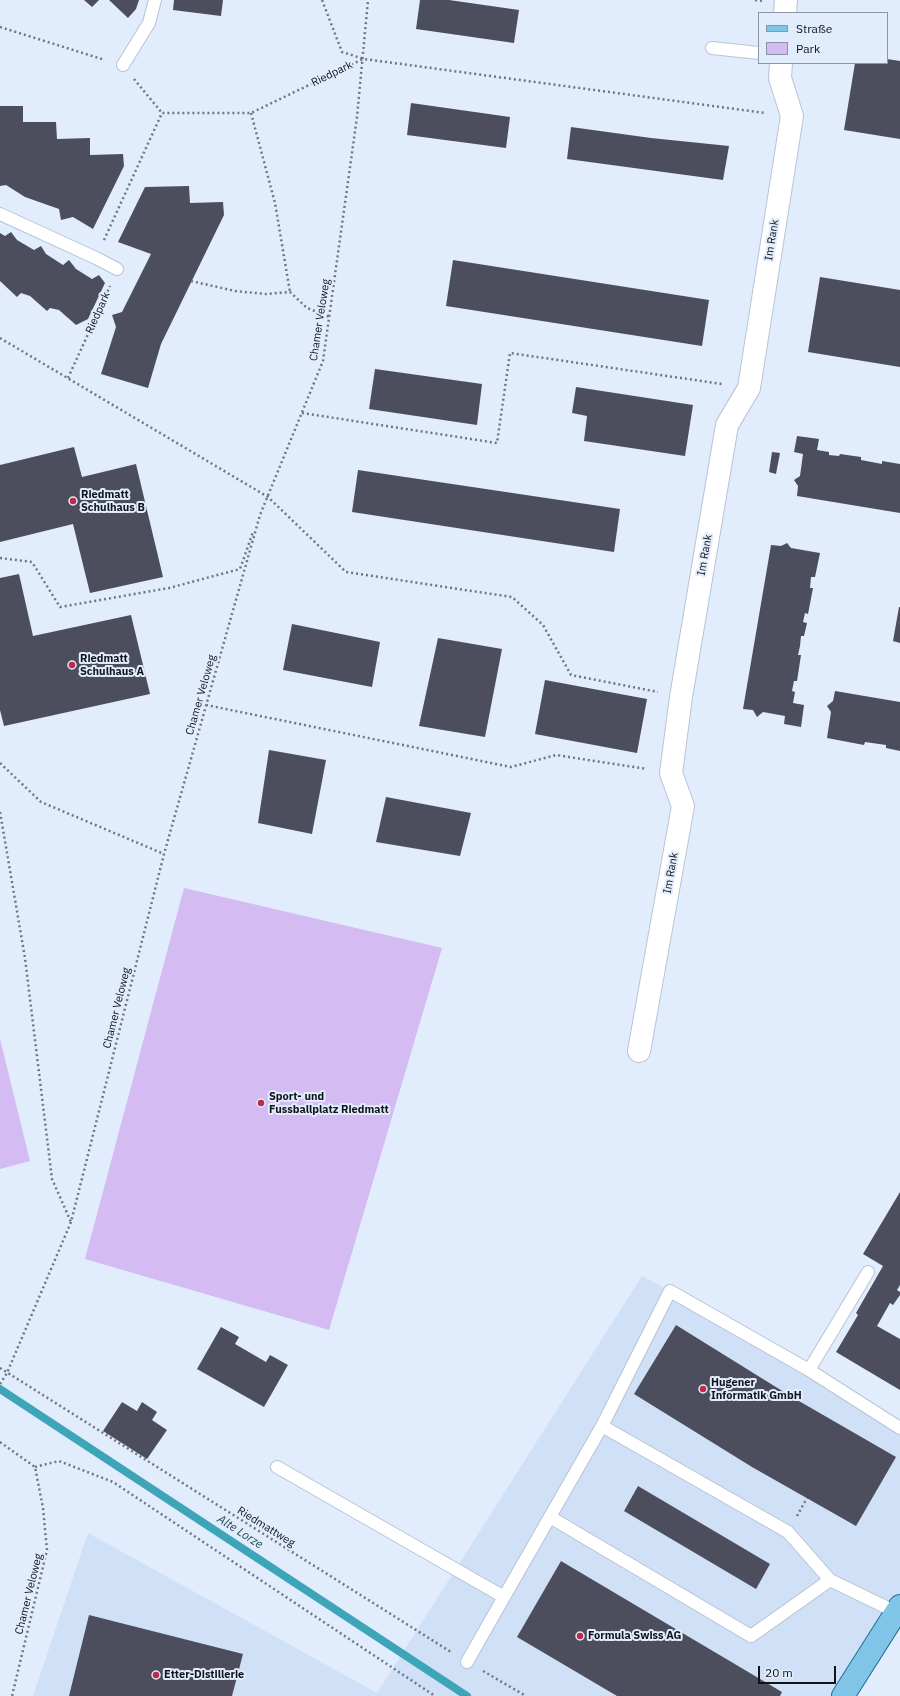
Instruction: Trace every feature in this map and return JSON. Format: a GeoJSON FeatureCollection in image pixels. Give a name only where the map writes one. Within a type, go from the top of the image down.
{"type":"FeatureCollection","features":[{"type":"Feature","properties":{"kind":"main road"},"geometry":{"type":"LineString","coordinates":[[843,1696],[898,1609]]}},
{"type":"Feature","properties":{"kind":"street"},"geometry":{"type":"LineString","coordinates":[[785,12],[786,0]]}},
{"type":"Feature","properties":{"kind":"street","name":"Im Rank"},"geometry":{"type":"LineString","coordinates":[[639,1051],[683,806],[671,773],[681,697],[727,425],[749,388],[792,116],[780,78],[781,64]]}},
{"type":"Feature","properties":{"kind":"lane"},"geometry":{"type":"LineString","coordinates":[[123,65],[149,23],[155,0]]}},
{"type":"Feature","properties":{"kind":"lane"},"geometry":{"type":"LineString","coordinates":[[712,48],[758,53]]}},
{"type":"Feature","properties":{"kind":"lane"},"geometry":{"type":"LineString","coordinates":[[0,214],[118,269]]}},
{"type":"Feature","properties":{"kind":"lane"},"geometry":{"type":"LineString","coordinates":[[809,1370],[868,1272]]}},
{"type":"Feature","properties":{"kind":"lane"},"geometry":{"type":"LineString","coordinates":[[466,1662],[602,1426],[670,1291],[809,1370],[900,1428]]}},
{"type":"Feature","properties":{"kind":"lane"},"geometry":{"type":"LineString","coordinates":[[602,1426],[788,1532],[830,1580],[898,1609]]}},
{"type":"Feature","properties":{"kind":"lane"},"geometry":{"type":"LineString","coordinates":[[276,1467],[504,1597]]}},
{"type":"Feature","properties":{"kind":"lane"},"geometry":{"type":"LineString","coordinates":[[550,1517],[751,1636],[830,1580]]}},
{"type":"Feature","properties":{"kind":"path","name":"Riedpark"},"geometry":{"type":"LineString","coordinates":[[322,0],[342,52],[364,59]]}},
{"type":"Feature","properties":{"kind":"path","name":"Chamer Veloweg"},"geometry":{"type":"LineString","coordinates":[[0,1384],[7,1373],[71,1222],[164,854],[260,515],[324,361],[357,117],[364,59],[368,0]]}},
{"type":"Feature","properties":{"kind":"path"},"geometry":{"type":"LineString","coordinates":[[0,27],[123,65],[162,113],[96,258]]}},
{"type":"Feature","properties":{"kind":"path"},"geometry":{"type":"LineString","coordinates":[[364,59],[792,116]]}},
{"type":"Feature","properties":{"kind":"path","name":"Riedpark"},"geometry":{"type":"LineString","coordinates":[[162,113],[251,112],[364,59]]}},
{"type":"Feature","properties":{"kind":"path"},"geometry":{"type":"LineString","coordinates":[[251,112],[275,203],[290,292],[307,308],[330,317]]}},
{"type":"Feature","properties":{"kind":"path","name":"Riedpark"},"geometry":{"type":"LineString","coordinates":[[68,378],[118,269]]}},
{"type":"Feature","properties":{"kind":"path"},"geometry":{"type":"LineString","coordinates":[[191,281],[235,291],[266,294],[290,292]]}},
{"type":"Feature","properties":{"kind":"path"},"geometry":{"type":"LineString","coordinates":[[0,338],[268,497],[346,572],[512,597],[543,625],[571,675],[681,697]]}},
{"type":"Feature","properties":{"kind":"path"},"geometry":{"type":"LineString","coordinates":[[302,412],[497,443],[510,353],[749,388]]}},
{"type":"Feature","properties":{"kind":"path"},"geometry":{"type":"LineString","coordinates":[[0,558],[32,562],[60,607],[169,588],[240,569],[260,515]]}},
{"type":"Feature","properties":{"kind":"path"},"geometry":{"type":"LineString","coordinates":[[206,705],[511,767],[556,755],[671,773]]}},
{"type":"Feature","properties":{"kind":"path"},"geometry":{"type":"LineString","coordinates":[[0,763],[41,802],[164,854]]}},
{"type":"Feature","properties":{"kind":"path"},"geometry":{"type":"LineString","coordinates":[[0,812],[25,958],[52,1179],[71,1222]]}},
{"type":"Feature","properties":{"kind":"path","name":"Riedmattweg"},"geometry":{"type":"LineString","coordinates":[[0,1368],[466,1662],[526,1696]]}},
{"type":"Feature","properties":{"kind":"path"},"geometry":{"type":"LineString","coordinates":[[0,1442],[35,1467],[59,1461],[113,1482],[435,1696]]}},
{"type":"Feature","properties":{"kind":"path","name":"Chamer Veloweg"},"geometry":{"type":"LineString","coordinates":[[12,1696],[48,1550],[43,1508],[35,1467]]}},
{"type":"Feature","properties":{"kind":"shaded area"},"geometry":{"type":"Polygon","coordinates":[[[642,1276],[670,1291],[900,1428],[900,1599],[845,1696],[33,1696],[88,1533],[377,1693],[642,1276]]]}},
{"type":"Feature","properties":{"kind":"green space","name":"Sport- und Fussballplatz Riedmatt"},"geometry":{"type":"Polygon","coordinates":[[[184,888],[442,948],[329,1330],[85,1259],[184,888]]]}},
{"type":"Feature","properties":{"kind":"green space"},"geometry":{"type":"Polygon","coordinates":[[[0,1039],[30,1161],[0,1169],[0,1039]]]}},
{"type":"Feature","properties":{"kind":"building"},"geometry":{"type":"Polygon","coordinates":[[[84,0],[99,0],[92,7],[84,0]]]}},
{"type":"Feature","properties":{"kind":"building"},"geometry":{"type":"Polygon","coordinates":[[[109,0],[139,0],[136,9],[128,18],[109,0]]]}},
{"type":"Feature","properties":{"kind":"building"},"geometry":{"type":"Polygon","coordinates":[[[174,0],[223,0],[221,16],[173,10],[174,0]]]}},
{"type":"Feature","properties":{"kind":"building"},"geometry":{"type":"Polygon","coordinates":[[[420,0],[449,0],[519,10],[514,43],[416,29],[420,0]]]}},
{"type":"Feature","properties":{"kind":"building"},"geometry":{"type":"Polygon","coordinates":[[[888,59],[900,61],[900,139],[844,130],[855,64],[888,64],[888,59]]]}},
{"type":"Feature","properties":{"kind":"building"},"geometry":{"type":"Polygon","coordinates":[[[411,103],[510,117],[506,148],[407,135],[411,103]]]}},
{"type":"Feature","properties":{"kind":"building"},"geometry":{"type":"Polygon","coordinates":[[[0,106],[23,106],[23,122],[56,122],[57,139],[90,138],[90,155],[123,154],[124,166],[93,229],[73,217],[61,220],[59,209],[25,197],[6,185],[0,186],[0,106]]]}},
{"type":"Feature","properties":{"kind":"building"},"geometry":{"type":"Polygon","coordinates":[[[571,127],[651,138],[729,146],[723,180],[567,159],[571,127]]]}},
{"type":"Feature","properties":{"kind":"building"},"geometry":{"type":"Polygon","coordinates":[[[189,186],[190,203],[223,202],[224,215],[161,344],[148,388],[101,374],[116,327],[112,315],[122,312],[151,254],[118,242],[145,187],[189,186]]]}},
{"type":"Feature","properties":{"kind":"building"},"geometry":{"type":"Polygon","coordinates":[[[11,232],[17,240],[34,250],[41,246],[46,254],[63,265],[69,260],[76,269],[92,279],[99,275],[105,283],[88,319],[76,325],[59,310],[50,308],[47,311],[30,296],[21,293],[17,297],[0,281],[0,233],[5,236],[11,232]]]}},
{"type":"Feature","properties":{"kind":"building"},"geometry":{"type":"Polygon","coordinates":[[[453,260],[709,300],[702,346],[446,306],[453,260]]]}},
{"type":"Feature","properties":{"kind":"building"},"geometry":{"type":"Polygon","coordinates":[[[820,277],[900,290],[900,367],[808,352],[820,277]]]}},
{"type":"Feature","properties":{"kind":"building"},"geometry":{"type":"Polygon","coordinates":[[[375,369],[482,384],[477,425],[369,409],[375,369]]]}},
{"type":"Feature","properties":{"kind":"building"},"geometry":{"type":"Polygon","coordinates":[[[576,387],[693,405],[685,456],[584,441],[587,416],[572,413],[576,387]]]}},
{"type":"Feature","properties":{"kind":"building"},"geometry":{"type":"Polygon","coordinates":[[[797,436],[819,439],[817,450],[829,452],[829,455],[839,456],[840,454],[861,457],[861,460],[882,464],[882,461],[900,464],[900,513],[797,496],[798,486],[794,480],[800,476],[803,454],[794,452],[797,436]]]}},
{"type":"Feature","properties":{"kind":"building","name":"Riedmatt Schulhaus B"},"geometry":{"type":"Polygon","coordinates":[[[74,447],[82,477],[136,464],[163,577],[90,593],[73,524],[0,542],[0,465],[74,447]]]}},
{"type":"Feature","properties":{"kind":"building"},"geometry":{"type":"Polygon","coordinates":[[[772,452],[780,453],[776,474],[769,472],[772,452]]]}},
{"type":"Feature","properties":{"kind":"building"},"geometry":{"type":"Polygon","coordinates":[[[358,470],[620,509],[614,552],[352,512],[358,470]]]}},
{"type":"Feature","properties":{"kind":"building"},"geometry":{"type":"Polygon","coordinates":[[[787,543],[791,548],[820,553],[815,577],[811,577],[810,588],[813,588],[808,614],[805,613],[803,622],[807,623],[804,636],[801,636],[798,655],[801,655],[797,681],[794,681],[792,691],[795,692],[793,703],[804,705],[801,727],[784,724],[785,716],[763,712],[757,717],[753,710],[743,709],[771,545],[781,546],[787,543]]]}},
{"type":"Feature","properties":{"kind":"building","name":"Riedmatt Schulhaus A"},"geometry":{"type":"Polygon","coordinates":[[[19,574],[33,636],[131,615],[150,694],[4,726],[0,710],[0,578],[19,574]]]}},
{"type":"Feature","properties":{"kind":"building"},"geometry":{"type":"Polygon","coordinates":[[[900,607],[900,643],[893,641],[900,607]]]}},
{"type":"Feature","properties":{"kind":"building"},"geometry":{"type":"Polygon","coordinates":[[[292,624],[380,642],[372,687],[283,670],[292,624]]]}},
{"type":"Feature","properties":{"kind":"building"},"geometry":{"type":"Polygon","coordinates":[[[438,638],[502,649],[485,737],[419,726],[438,638]]]}},
{"type":"Feature","properties":{"kind":"building"},"geometry":{"type":"Polygon","coordinates":[[[545,680],[647,699],[637,753],[535,734],[545,680]]]}},
{"type":"Feature","properties":{"kind":"building"},"geometry":{"type":"Polygon","coordinates":[[[835,691],[900,702],[900,751],[886,748],[886,745],[865,742],[864,745],[827,738],[831,712],[827,706],[833,701],[835,691]]]}},
{"type":"Feature","properties":{"kind":"building"},"geometry":{"type":"Polygon","coordinates":[[[269,750],[326,760],[312,834],[258,823],[269,750]]]}},
{"type":"Feature","properties":{"kind":"building"},"geometry":{"type":"Polygon","coordinates":[[[386,797],[471,813],[460,856],[376,842],[386,797]]]}},
{"type":"Feature","properties":{"kind":"building"},"geometry":{"type":"Polygon","coordinates":[[[900,1192],[900,1285],[897,1290],[900,1292],[900,1295],[893,1305],[890,1303],[877,1326],[900,1339],[900,1390],[836,1352],[858,1315],[856,1313],[883,1266],[863,1254],[900,1192]]]}},
{"type":"Feature","properties":{"kind":"building"},"geometry":{"type":"Polygon","coordinates":[[[676,1325],[792,1397],[896,1457],[856,1526],[752,1467],[634,1394],[676,1325]]]}},
{"type":"Feature","properties":{"kind":"building"},"geometry":{"type":"Polygon","coordinates":[[[221,1327],[239,1337],[235,1344],[266,1362],[270,1355],[288,1365],[264,1407],[197,1369],[221,1327]]]}},
{"type":"Feature","properties":{"kind":"building"},"geometry":{"type":"Polygon","coordinates":[[[122,1402],[137,1411],[142,1402],[157,1412],[152,1420],[167,1430],[147,1459],[103,1431],[122,1402]]]}},
{"type":"Feature","properties":{"kind":"building"},"geometry":{"type":"Polygon","coordinates":[[[638,1486],[770,1564],[756,1589],[624,1511],[638,1486]]]}},
{"type":"Feature","properties":{"kind":"building"},"geometry":{"type":"Polygon","coordinates":[[[561,1561],[782,1692],[780,1696],[617,1696],[517,1637],[561,1561]]]}},
{"type":"Feature","properties":{"kind":"building","name":"Etter-Distillerie"},"geometry":{"type":"Polygon","coordinates":[[[89,1615],[243,1654],[232,1696],[69,1696],[89,1615]]]}},
{"type":"Feature","properties":{"kind":"waterway","name":"Alte Lorze"},"geometry":{"type":"LineString","coordinates":[[0,1389],[467,1696]]}},
{"type":"Feature","properties":{"kind":"place","name":"Riedmatt Schulhaus B"},"geometry":{"type":"Point","coordinates":[73,501]}},
{"type":"Feature","properties":{"kind":"place","name":"Riedmatt Schulhaus A"},"geometry":{"type":"Point","coordinates":[72,665]}},
{"type":"Feature","properties":{"kind":"place","name":"Sport- und Fussballplatz Riedmatt"},"geometry":{"type":"Point","coordinates":[261,1103]}},
{"type":"Feature","properties":{"kind":"place","name":"Hugener Informatik GmbH"},"geometry":{"type":"Point","coordinates":[703,1389]}},
{"type":"Feature","properties":{"kind":"place","name":"Formula Swiss AG"},"geometry":{"type":"Point","coordinates":[580,1636]}},
{"type":"Feature","properties":{"kind":"place","name":"Etter-Distillerie"},"geometry":{"type":"Point","coordinates":[156,1675]}}]}
